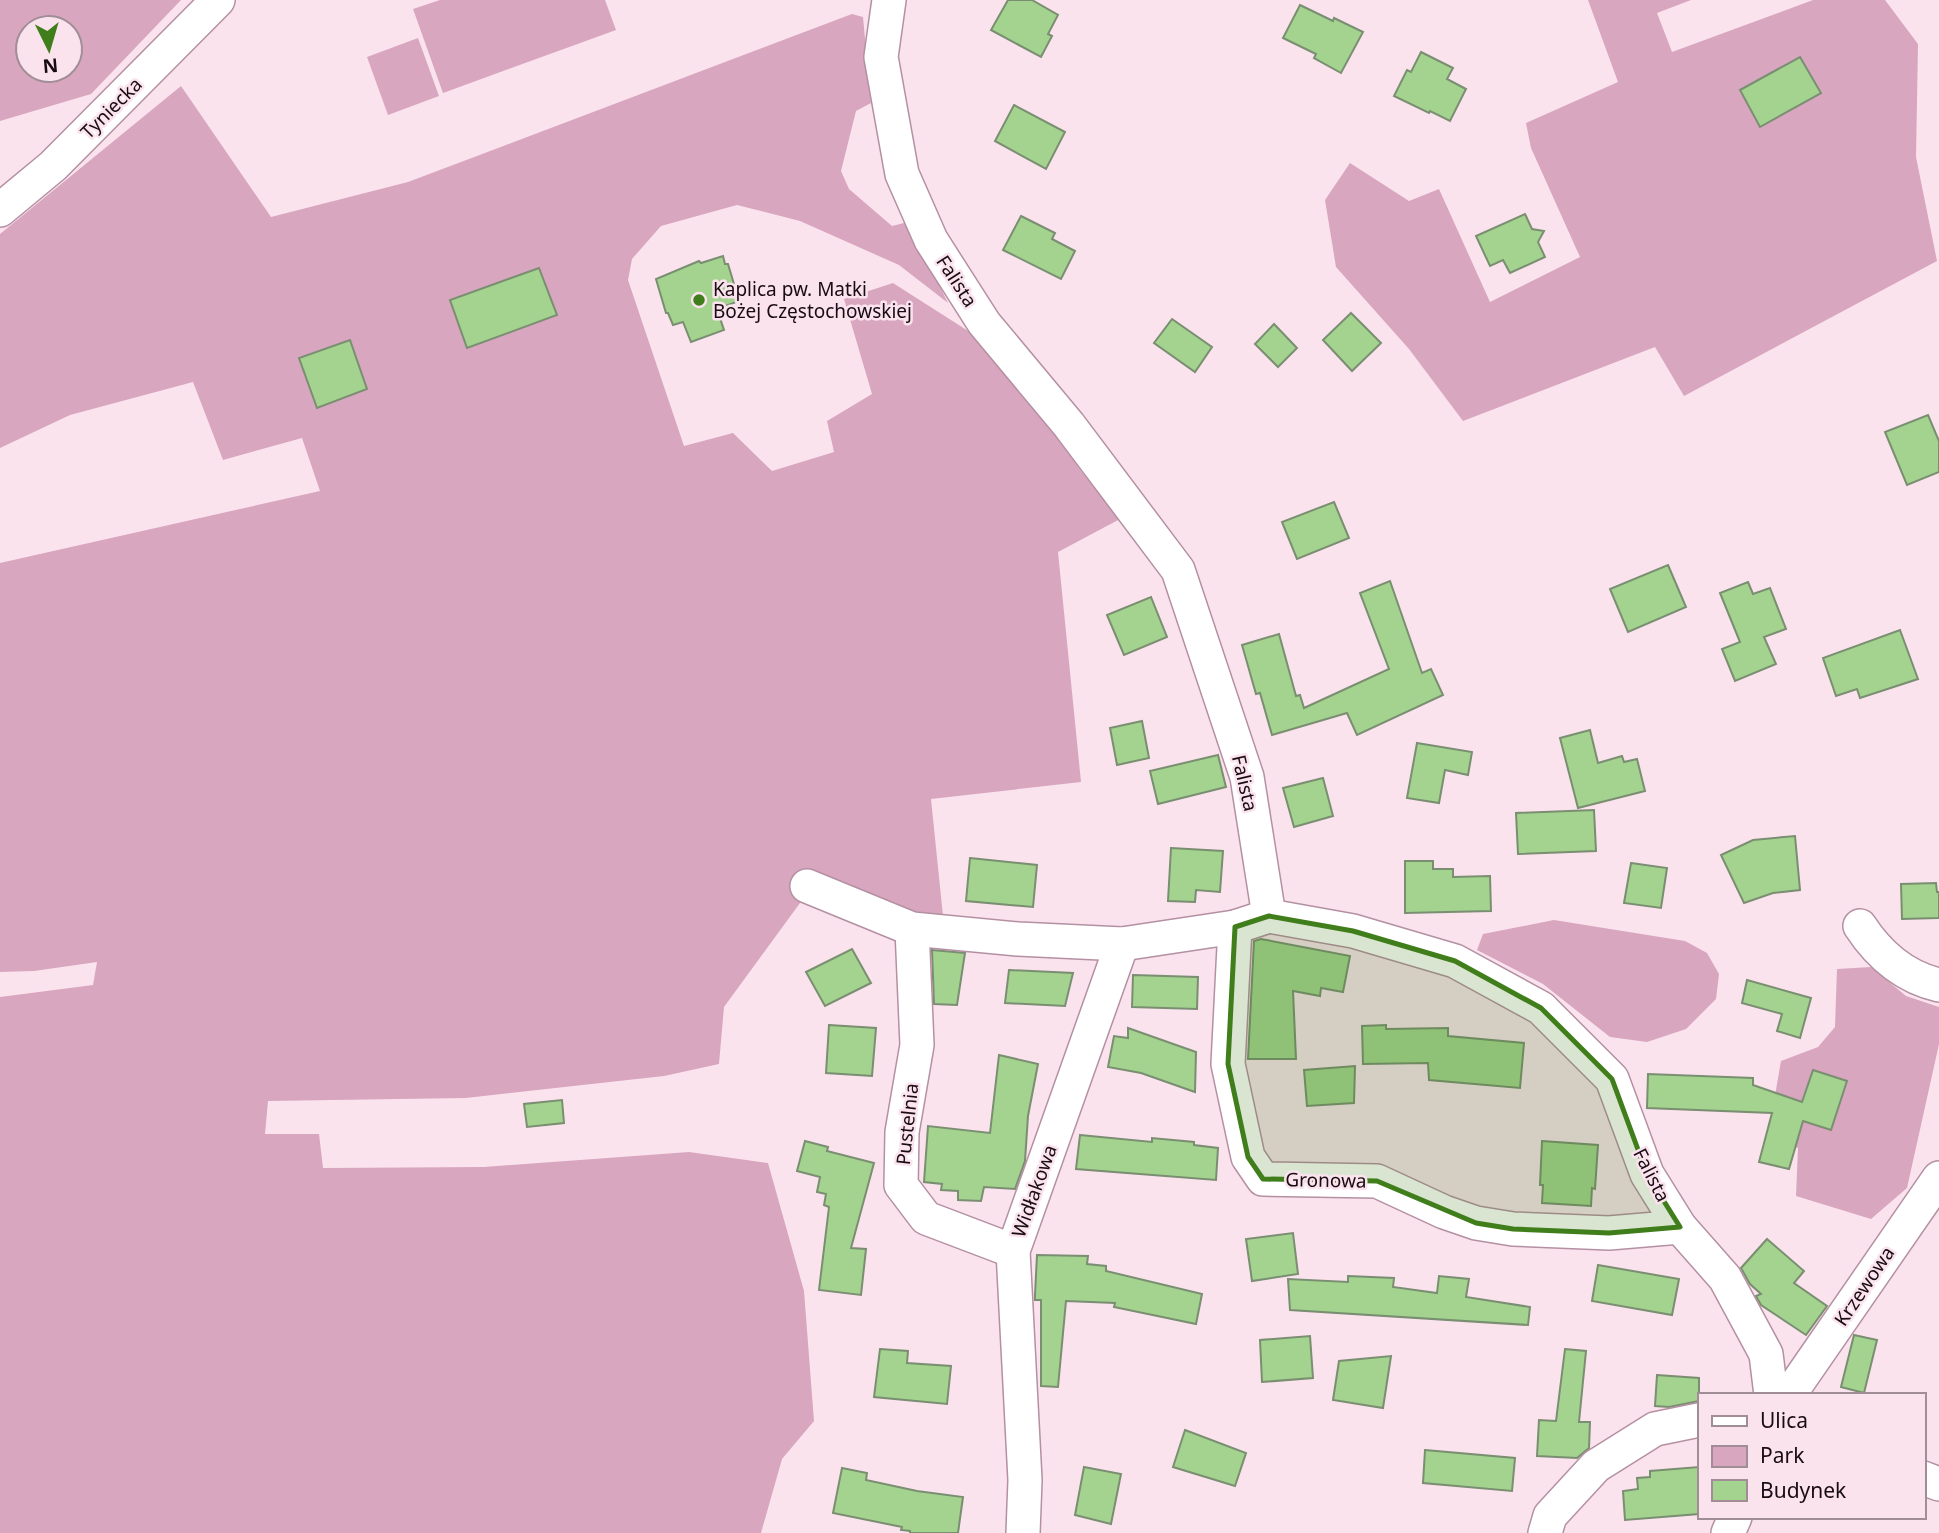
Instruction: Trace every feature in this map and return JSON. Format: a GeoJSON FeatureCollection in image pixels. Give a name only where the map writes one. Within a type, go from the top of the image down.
{"type":"FeatureCollection","features":[{"type":"Feature","properties":{"kind":"street","name":"Tyniecka"},"geometry":{"type":"LineString","coordinates":[[0,210],[53,166],[218,0]]}},
{"type":"Feature","properties":{"kind":"street","name":"Falista"},"geometry":{"type":"LineString","coordinates":[[889,0],[881,57],[902,174],[931,240],[984,323],[1069,425],[1178,570],[1247,777],[1269,916],[1353,931],[1455,961],[1541,1008],[1612,1079],[1647,1174],[1680,1227],[1726,1278],[1766,1354],[1771,1393]]}},
{"type":"Feature","properties":{"kind":"street"},"geometry":{"type":"LineString","coordinates":[[807,886],[912,929],[1018,939],[1122,944],[1235,927],[1269,916]]}},
{"type":"Feature","properties":{"kind":"street"},"geometry":{"type":"LineString","coordinates":[[1860,926],[1879,953],[1890,963],[1939,985]]}},
{"type":"Feature","properties":{"kind":"street","name":"Gronowa"},"geometry":{"type":"LineString","coordinates":[[1235,927],[1228,1064],[1248,1157],[1263,1179],[1377,1181],[1444,1212],[1476,1223],[1513,1229],[1609,1233],[1680,1227]]}},
{"type":"Feature","properties":{"kind":"street","name":"Pustelnia"},"geometry":{"type":"LineString","coordinates":[[912,929],[917,1045],[902,1132],[901,1185],[926,1218],[1013,1251]]}},
{"type":"Feature","properties":{"kind":"street","name":"Widłakowa"},"geometry":{"type":"LineString","coordinates":[[1023,1533],[1024,1480],[1013,1251],[1122,944]]}},
{"type":"Feature","properties":{"kind":"street","name":"Krzewowa"},"geometry":{"type":"LineString","coordinates":[[1790,1393],[1939,1178]]}},
{"type":"Feature","properties":{"kind":"street"},"geometry":{"type":"LineString","coordinates":[[1545,1533],[1550,1516],[1596,1465],[1656,1429],[1698,1420]]}},
{"type":"Feature","properties":{"kind":"highlighted area"},"geometry":{"type":"Polygon","coordinates":[[[1269,916],[1353,931],[1455,961],[1541,1008],[1612,1079],[1647,1174],[1680,1227],[1609,1233],[1513,1229],[1476,1223],[1377,1181],[1263,1179],[1248,1157],[1228,1064],[1235,927],[1269,916]]]}},
{"type":"Feature","properties":{"kind":"green space"},"geometry":{"type":"Polygon","coordinates":[[[0,0],[181,0],[91,94],[0,121],[0,0]]]}},
{"type":"Feature","properties":{"kind":"green space"},"geometry":{"type":"Polygon","coordinates":[[[440,0],[605,0],[616,30],[443,93],[413,9],[440,0]]]}},
{"type":"Feature","properties":{"kind":"green space"},"geometry":{"type":"Polygon","coordinates":[[[1588,0],[1691,0],[1657,13],[1672,52],[1813,0],[1885,0],[1918,44],[1916,157],[1937,261],[1684,396],[1655,347],[1463,421],[1409,349],[1336,267],[1325,200],[1350,163],[1409,201],[1439,189],[1490,302],[1580,257],[1531,148],[1526,123],[1618,82],[1588,0]]]}},
{"type":"Feature","properties":{"kind":"green space"},"geometry":{"type":"Polygon","coordinates":[[[852,14],[863,17],[871,103],[856,111],[841,171],[849,189],[892,226],[908,222],[948,303],[899,265],[800,221],[737,205],[661,226],[632,259],[628,280],[684,446],[733,433],[772,471],[834,452],[827,421],[872,394],[844,299],[893,283],[976,336],[1045,419],[1081,471],[1120,519],[1058,552],[1081,782],[931,799],[943,916],[921,918],[819,877],[724,1007],[719,1064],[664,1076],[466,1098],[268,1101],[265,1134],[319,1134],[323,1168],[484,1167],[689,1152],[768,1163],[804,1291],[814,1421],[782,1459],[761,1533],[0,1533],[0,997],[93,985],[97,962],[34,971],[0,972],[0,563],[320,491],[302,438],[223,460],[193,382],[70,415],[0,448],[0,234],[181,86],[271,217],[408,182],[852,14]]]}},
{"type":"Feature","properties":{"kind":"green space"},"geometry":{"type":"Polygon","coordinates":[[[418,38],[439,96],[388,115],[367,57],[418,38]]]}},
{"type":"Feature","properties":{"kind":"green space"},"geometry":{"type":"Polygon","coordinates":[[[1554,920],[1685,941],[1707,953],[1719,974],[1716,999],[1686,1029],[1647,1042],[1610,1037],[1543,984],[1477,950],[1483,934],[1554,920]]]}},
{"type":"Feature","properties":{"kind":"green space"},"geometry":{"type":"Polygon","coordinates":[[[1871,967],[1906,996],[1939,1007],[1939,1044],[1907,1188],[1871,1219],[1796,1196],[1798,1148],[1768,1136],[1781,1061],[1818,1047],[1835,1027],[1837,969],[1871,967]]]}},
{"type":"Feature","properties":{"kind":"building"},"geometry":{"type":"Polygon","coordinates":[[[1008,0],[1032,0],[1058,15],[1048,34],[1052,36],[1041,57],[991,30],[1008,0]]]}},
{"type":"Feature","properties":{"kind":"building"},"geometry":{"type":"Polygon","coordinates":[[[1300,5],[1363,32],[1341,73],[1314,58],[1316,54],[1283,38],[1300,5]]]}},
{"type":"Feature","properties":{"kind":"building"},"geometry":{"type":"Polygon","coordinates":[[[1421,52],[1453,68],[1447,79],[1466,89],[1450,121],[1394,96],[1407,70],[1411,72],[1421,52]]]}},
{"type":"Feature","properties":{"kind":"building"},"geometry":{"type":"Polygon","coordinates":[[[1800,57],[1821,93],[1760,127],[1740,90],[1800,57]]]}},
{"type":"Feature","properties":{"kind":"building"},"geometry":{"type":"Polygon","coordinates":[[[1014,105],[1065,132],[1046,169],[995,141],[1014,105]]]}},
{"type":"Feature","properties":{"kind":"building"},"geometry":{"type":"Polygon","coordinates":[[[1525,214],[1532,229],[1544,231],[1538,242],[1545,257],[1510,273],[1503,260],[1490,266],[1476,236],[1525,214]]]}},
{"type":"Feature","properties":{"kind":"building"},"geometry":{"type":"Polygon","coordinates":[[[1021,216],[1055,233],[1052,239],[1075,251],[1061,279],[1003,250],[1021,216]]]}},
{"type":"Feature","properties":{"kind":"building","name":"Kaplica pw. Matki Bożej Częstochowskiej"},"geometry":{"type":"Polygon","coordinates":[[[723,256],[739,301],[717,309],[724,330],[691,342],[683,322],[673,325],[666,313],[656,279],[699,261],[701,263],[723,256]]]}},
{"type":"Feature","properties":{"kind":"building"},"geometry":{"type":"Polygon","coordinates":[[[539,268],[557,315],[467,348],[450,300],[539,268]]]}},
{"type":"Feature","properties":{"kind":"building"},"geometry":{"type":"Polygon","coordinates":[[[1351,313],[1381,343],[1352,371],[1323,340],[1351,313]]]}},
{"type":"Feature","properties":{"kind":"building"},"geometry":{"type":"Polygon","coordinates":[[[1172,319],[1212,347],[1195,372],[1154,343],[1172,319]]]}},
{"type":"Feature","properties":{"kind":"building"},"geometry":{"type":"Polygon","coordinates":[[[1274,324],[1297,348],[1278,367],[1255,344],[1274,324]]]}},
{"type":"Feature","properties":{"kind":"building"},"geometry":{"type":"Polygon","coordinates":[[[350,340],[367,389],[317,408],[299,358],[350,340]]]}},
{"type":"Feature","properties":{"kind":"building"},"geometry":{"type":"Polygon","coordinates":[[[1928,415],[1939,441],[1939,472],[1907,485],[1885,432],[1928,415]]]}},
{"type":"Feature","properties":{"kind":"building"},"geometry":{"type":"Polygon","coordinates":[[[1334,502],[1349,538],[1297,559],[1282,522],[1334,502]]]}},
{"type":"Feature","properties":{"kind":"building"},"geometry":{"type":"Polygon","coordinates":[[[1668,565],[1686,607],[1628,632],[1610,589],[1668,565]]]}},
{"type":"Feature","properties":{"kind":"building"},"geometry":{"type":"Polygon","coordinates":[[[1390,581],[1422,673],[1431,669],[1443,695],[1357,735],[1347,713],[1272,735],[1260,693],[1256,694],[1242,645],[1279,634],[1296,696],[1300,695],[1304,708],[1389,669],[1360,593],[1390,581]]]}},
{"type":"Feature","properties":{"kind":"building"},"geometry":{"type":"Polygon","coordinates":[[[1748,582],[1753,594],[1770,588],[1786,629],[1764,637],[1776,664],[1735,681],[1722,649],[1740,642],[1720,593],[1748,582]]]}},
{"type":"Feature","properties":{"kind":"building"},"geometry":{"type":"Polygon","coordinates":[[[1151,597],[1167,637],[1124,655],[1107,615],[1151,597]]]}},
{"type":"Feature","properties":{"kind":"building"},"geometry":{"type":"Polygon","coordinates":[[[1900,630],[1918,679],[1860,698],[1857,689],[1836,696],[1823,658],[1900,630]]]}},
{"type":"Feature","properties":{"kind":"building"},"geometry":{"type":"Polygon","coordinates":[[[1142,721],[1149,758],[1117,765],[1110,728],[1142,721]]]}},
{"type":"Feature","properties":{"kind":"building"},"geometry":{"type":"Polygon","coordinates":[[[1590,730],[1598,763],[1622,756],[1624,762],[1637,759],[1645,791],[1578,808],[1560,738],[1590,730]]]}},
{"type":"Feature","properties":{"kind":"building"},"geometry":{"type":"Polygon","coordinates":[[[1417,743],[1472,752],[1468,775],[1445,770],[1439,803],[1407,798],[1417,743]]]}},
{"type":"Feature","properties":{"kind":"building"},"geometry":{"type":"Polygon","coordinates":[[[1218,755],[1226,787],[1158,804],[1150,771],[1218,755]]]}},
{"type":"Feature","properties":{"kind":"building"},"geometry":{"type":"Polygon","coordinates":[[[1323,778],[1333,816],[1294,827],[1283,788],[1323,778]]]}},
{"type":"Feature","properties":{"kind":"building"},"geometry":{"type":"Polygon","coordinates":[[[1594,810],[1596,851],[1518,854],[1516,813],[1594,810]]]}},
{"type":"Feature","properties":{"kind":"building"},"geometry":{"type":"Polygon","coordinates":[[[1795,836],[1800,890],[1773,893],[1744,903],[1721,855],[1753,840],[1795,836]]]}},
{"type":"Feature","properties":{"kind":"building"},"geometry":{"type":"Polygon","coordinates":[[[1171,848],[1223,851],[1220,892],[1196,890],[1195,902],[1168,901],[1171,848]]]}},
{"type":"Feature","properties":{"kind":"building"},"geometry":{"type":"Polygon","coordinates":[[[970,858],[1037,865],[1033,907],[966,901],[970,858]]]}},
{"type":"Feature","properties":{"kind":"building"},"geometry":{"type":"Polygon","coordinates":[[[1405,861],[1433,861],[1433,869],[1453,869],[1453,877],[1490,876],[1491,911],[1405,913],[1405,861]]]}},
{"type":"Feature","properties":{"kind":"building"},"geometry":{"type":"Polygon","coordinates":[[[1631,863],[1667,868],[1661,908],[1624,903],[1631,863]]]}},
{"type":"Feature","properties":{"kind":"building"},"geometry":{"type":"Polygon","coordinates":[[[1936,883],[1939,892],[1939,918],[1902,919],[1901,884],[1936,883]]]}},
{"type":"Feature","properties":{"kind":"building"},"geometry":{"type":"Polygon","coordinates":[[[1261,939],[1350,956],[1343,992],[1321,988],[1320,996],[1293,991],[1296,1059],[1248,1059],[1254,941],[1261,939]]]}},
{"type":"Feature","properties":{"kind":"building"},"geometry":{"type":"Polygon","coordinates":[[[852,949],[871,983],[825,1006],[806,972],[852,949]]]}},
{"type":"Feature","properties":{"kind":"building"},"geometry":{"type":"Polygon","coordinates":[[[932,950],[965,953],[957,1005],[934,1004],[932,950]]]}},
{"type":"Feature","properties":{"kind":"building"},"geometry":{"type":"Polygon","coordinates":[[[1009,970],[1073,973],[1065,1006],[1005,1003],[1009,970]]]}},
{"type":"Feature","properties":{"kind":"building"},"geometry":{"type":"Polygon","coordinates":[[[1133,975],[1198,977],[1197,1009],[1132,1007],[1133,975]]]}},
{"type":"Feature","properties":{"kind":"building"},"geometry":{"type":"Polygon","coordinates":[[[1747,980],[1811,998],[1800,1038],[1777,1031],[1782,1014],[1742,1003],[1747,980]]]}},
{"type":"Feature","properties":{"kind":"building"},"geometry":{"type":"Polygon","coordinates":[[[829,1025],[876,1028],[872,1076],[826,1073],[829,1025]]]}},
{"type":"Feature","properties":{"kind":"building"},"geometry":{"type":"Polygon","coordinates":[[[1386,1025],[1386,1029],[1448,1028],[1448,1036],[1524,1043],[1520,1088],[1429,1080],[1428,1063],[1363,1064],[1362,1026],[1386,1025]]]}},
{"type":"Feature","properties":{"kind":"building"},"geometry":{"type":"Polygon","coordinates":[[[1128,1028],[1196,1052],[1195,1092],[1141,1073],[1108,1067],[1114,1036],[1128,1038],[1128,1028]]]}},
{"type":"Feature","properties":{"kind":"building"},"geometry":{"type":"Polygon","coordinates":[[[999,1055],[1038,1064],[1028,1116],[1025,1161],[1015,1189],[984,1187],[981,1201],[958,1200],[958,1191],[941,1190],[942,1184],[924,1182],[928,1126],[990,1133],[999,1055]]]}},
{"type":"Feature","properties":{"kind":"building"},"geometry":{"type":"Polygon","coordinates":[[[1355,1066],[1354,1103],[1307,1106],[1304,1070],[1355,1066]]]}},
{"type":"Feature","properties":{"kind":"building"},"geometry":{"type":"Polygon","coordinates":[[[1813,1070],[1847,1081],[1831,1130],[1803,1121],[1789,1169],[1759,1162],[1772,1113],[1647,1108],[1648,1074],[1753,1078],[1753,1085],[1802,1102],[1813,1070]]]}},
{"type":"Feature","properties":{"kind":"building"},"geometry":{"type":"Polygon","coordinates":[[[562,1100],[564,1123],[527,1127],[524,1104],[562,1100]]]}},
{"type":"Feature","properties":{"kind":"building"},"geometry":{"type":"Polygon","coordinates":[[[1080,1135],[1152,1142],[1152,1138],[1194,1142],[1194,1145],[1218,1148],[1216,1180],[1076,1169],[1080,1135]]]}},
{"type":"Feature","properties":{"kind":"building"},"geometry":{"type":"Polygon","coordinates":[[[805,1141],[828,1147],[827,1151],[874,1163],[851,1248],[866,1249],[861,1295],[819,1290],[829,1207],[824,1205],[826,1194],[817,1192],[820,1177],[797,1171],[805,1141]]]}},
{"type":"Feature","properties":{"kind":"building"},"geometry":{"type":"Polygon","coordinates":[[[1542,1141],[1598,1145],[1591,1206],[1542,1203],[1542,1141]]]}},
{"type":"Feature","properties":{"kind":"building"},"geometry":{"type":"Polygon","coordinates":[[[1293,1233],[1298,1274],[1252,1281],[1246,1239],[1293,1233]]]}},
{"type":"Feature","properties":{"kind":"building"},"geometry":{"type":"Polygon","coordinates":[[[1767,1239],[1804,1271],[1794,1283],[1827,1306],[1806,1335],[1761,1305],[1756,1296],[1761,1294],[1750,1284],[1741,1268],[1767,1239]]]}},
{"type":"Feature","properties":{"kind":"building"},"geometry":{"type":"Polygon","coordinates":[[[1037,1255],[1088,1256],[1087,1264],[1106,1266],[1106,1271],[1202,1294],[1196,1324],[1114,1307],[1115,1303],[1066,1301],[1058,1387],[1041,1386],[1041,1300],[1035,1300],[1037,1255]]]}},
{"type":"Feature","properties":{"kind":"building"},"geometry":{"type":"Polygon","coordinates":[[[1598,1265],[1679,1279],[1672,1315],[1592,1301],[1598,1265]]]}},
{"type":"Feature","properties":{"kind":"building"},"geometry":{"type":"Polygon","coordinates":[[[1348,1276],[1394,1278],[1393,1287],[1437,1293],[1439,1276],[1469,1279],[1466,1297],[1530,1307],[1528,1325],[1290,1310],[1288,1279],[1348,1282],[1348,1276]]]}},
{"type":"Feature","properties":{"kind":"building"},"geometry":{"type":"Polygon","coordinates":[[[1854,1335],[1877,1340],[1864,1393],[1841,1387],[1854,1335]]]}},
{"type":"Feature","properties":{"kind":"building"},"geometry":{"type":"Polygon","coordinates":[[[1310,1336],[1313,1378],[1262,1382],[1260,1340],[1310,1336]]]}},
{"type":"Feature","properties":{"kind":"building"},"geometry":{"type":"Polygon","coordinates":[[[880,1349],[908,1351],[907,1363],[951,1366],[947,1404],[874,1397],[880,1349]]]}},
{"type":"Feature","properties":{"kind":"building"},"geometry":{"type":"Polygon","coordinates":[[[1565,1349],[1586,1351],[1579,1422],[1590,1422],[1589,1448],[1577,1458],[1537,1456],[1539,1420],[1556,1421],[1565,1349]]]}},
{"type":"Feature","properties":{"kind":"building"},"geometry":{"type":"Polygon","coordinates":[[[1391,1356],[1383,1408],[1333,1400],[1339,1361],[1391,1356]]]}},
{"type":"Feature","properties":{"kind":"building"},"geometry":{"type":"Polygon","coordinates":[[[1657,1375],[1699,1378],[1698,1401],[1669,1407],[1655,1406],[1657,1375]]]}},
{"type":"Feature","properties":{"kind":"building"},"geometry":{"type":"Polygon","coordinates":[[[1185,1430],[1246,1453],[1235,1486],[1173,1467],[1185,1430]]]}},
{"type":"Feature","properties":{"kind":"building"},"geometry":{"type":"Polygon","coordinates":[[[1425,1450],[1515,1458],[1512,1491],[1423,1483],[1425,1450]]]}},
{"type":"Feature","properties":{"kind":"building"},"geometry":{"type":"Polygon","coordinates":[[[1084,1467],[1121,1474],[1111,1524],[1075,1515],[1084,1467]]]}},
{"type":"Feature","properties":{"kind":"building"},"geometry":{"type":"Polygon","coordinates":[[[1698,1467],[1698,1514],[1625,1520],[1623,1491],[1638,1489],[1637,1478],[1650,1477],[1650,1471],[1698,1467]]]}},
{"type":"Feature","properties":{"kind":"building"},"geometry":{"type":"Polygon","coordinates":[[[842,1468],[867,1473],[866,1480],[963,1497],[958,1533],[910,1533],[901,1530],[902,1527],[833,1513],[842,1468]]]}},
{"type":"Feature","properties":{"kind":"place","name":"Kaplica pw. Matki Bożej Częstochowskiej"},"geometry":{"type":"Point","coordinates":[699,300]}}]}
